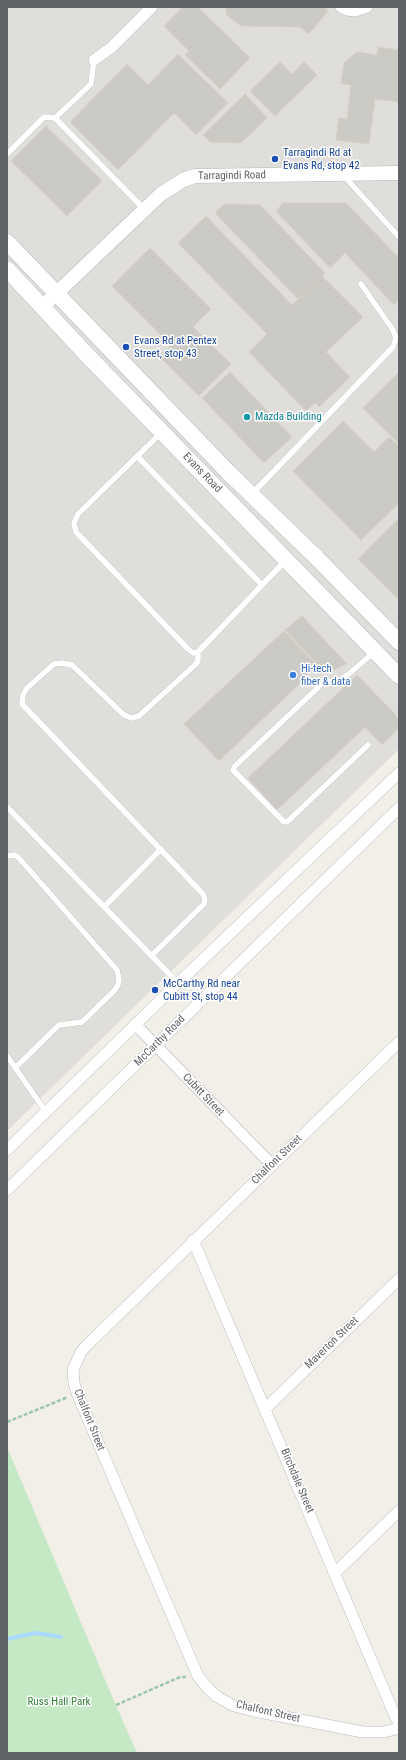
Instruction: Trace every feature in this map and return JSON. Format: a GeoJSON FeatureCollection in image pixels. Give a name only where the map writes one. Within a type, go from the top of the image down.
{"type":"FeatureCollection","features":[{"type":"Feature","properties":{"kind":"main road","name":"Evans Road"},"geometry":{"type":"LineString","coordinates":[[7,242],[252,494],[399,642]]}},
{"type":"Feature","properties":{"kind":"main road","name":"Evans Road"},"geometry":{"type":"LineString","coordinates":[[7,269],[162,432],[399,676]]}},
{"type":"Feature","properties":{"kind":"street"},"geometry":{"type":"LineString","coordinates":[[94,60],[112,47],[152,7]]}},
{"type":"Feature","properties":{"kind":"street"},"geometry":{"type":"LineString","coordinates":[[341,7],[347,10],[355,11],[367,7]]}},
{"type":"Feature","properties":{"kind":"street","name":"Tarragindi Road"},"geometry":{"type":"LineString","coordinates":[[42,307],[144,210],[172,186],[195,176],[399,174]]}},
{"type":"Feature","properties":{"kind":"street"},"geometry":{"type":"LineString","coordinates":[[7,1150],[135,1024],[399,773]]}},
{"type":"Feature","properties":{"kind":"street","name":"McCarthy Road"},"geometry":{"type":"LineString","coordinates":[[7,1190],[399,808]]}},
{"type":"Feature","properties":{"kind":"street","name":"Cubitt Street"},"geometry":{"type":"LineString","coordinates":[[135,1024],[272,1165]]}},
{"type":"Feature","properties":{"kind":"street","name":"Chalfont Street"},"geometry":{"type":"LineString","coordinates":[[397,1047],[193,1240],[81,1352],[73,1370],[74,1383],[77,1393],[198,1676],[216,1696],[234,1706],[254,1711],[363,1732],[384,1732],[399,1728]]}},
{"type":"Feature","properties":{"kind":"street","name":"Birchdale Street"},"geometry":{"type":"LineString","coordinates":[[193,1240],[266,1408],[399,1723]]}},
{"type":"Feature","properties":{"kind":"street","name":"Maverton Street"},"geometry":{"type":"LineString","coordinates":[[266,1408],[399,1279]]}},
{"type":"Feature","properties":{"kind":"street"},"geometry":{"type":"LineString","coordinates":[[335,1573],[399,1511]]}},
{"type":"Feature","properties":{"kind":"lane"},"geometry":{"type":"LineString","coordinates":[[55,118],[91,84],[94,60]]}},
{"type":"Feature","properties":{"kind":"lane"},"geometry":{"type":"LineString","coordinates":[[7,154],[44,117],[55,118],[144,210]]}},
{"type":"Feature","properties":{"kind":"lane"},"geometry":{"type":"LineString","coordinates":[[342,175],[399,237]]}},
{"type":"Feature","properties":{"kind":"lane"},"geometry":{"type":"LineString","coordinates":[[252,494],[393,348],[396,338],[393,330],[361,284]]}},
{"type":"Feature","properties":{"kind":"lane"},"geometry":{"type":"LineString","coordinates":[[162,432],[78,514],[74,523],[76,532],[187,648],[193,653],[198,652],[286,560]]}},
{"type":"Feature","properties":{"kind":"lane"},"geometry":{"type":"LineString","coordinates":[[137,456],[262,585]]}},
{"type":"Feature","properties":{"kind":"lane"},"geometry":{"type":"LineString","coordinates":[[368,745],[287,822],[283,821],[233,770],[235,766],[324,682],[338,681],[350,673],[375,651]]}},
{"type":"Feature","properties":{"kind":"lane"},"geometry":{"type":"LineString","coordinates":[[151,956],[204,904],[205,899],[203,894],[22,704],[23,695],[27,688],[54,664],[62,663],[72,665],[124,715],[131,718],[139,716],[195,665],[199,656],[198,652]]}},
{"type":"Feature","properties":{"kind":"lane"},"geometry":{"type":"LineString","coordinates":[[7,807],[178,983]]}},
{"type":"Feature","properties":{"kind":"lane"},"geometry":{"type":"LineString","coordinates":[[104,907],[161,849]]}},
{"type":"Feature","properties":{"kind":"lane"},"geometry":{"type":"LineString","coordinates":[[7,856],[14,854],[18,857],[117,970],[119,979],[118,985],[114,992],[82,1022],[59,1025],[16,1068]]}},
{"type":"Feature","properties":{"kind":"lane"},"geometry":{"type":"LineString","coordinates":[[7,1056],[46,1112]]}},
{"type":"Feature","properties":{"kind":"path"},"geometry":{"type":"LineString","coordinates":[[7,1422],[77,1393]]}},
{"type":"Feature","properties":{"kind":"path"},"geometry":{"type":"LineString","coordinates":[[116,1705],[180,1677],[198,1676]]}},
{"type":"Feature","properties":{"kind":"shaded area"},"geometry":{"type":"Polygon","coordinates":[[[7,7],[399,7],[399,749],[7,1131],[7,7]]]}},
{"type":"Feature","properties":{"kind":"green space","name":"Russ Hall Park"},"geometry":{"type":"Polygon","coordinates":[[[7,1447],[114,1701],[137,1753],[7,1753],[7,1447]]]}},
{"type":"Feature","properties":{"kind":"building"},"geometry":{"type":"Polygon","coordinates":[[[183,7],[198,7],[250,58],[220,89],[185,55],[189,51],[164,26],[183,7]]]}},
{"type":"Feature","properties":{"kind":"building"},"geometry":{"type":"Polygon","coordinates":[[[226,7],[323,7],[328,11],[309,34],[300,27],[241,26],[226,14],[226,7]]]}},
{"type":"Feature","properties":{"kind":"building"},"geometry":{"type":"Polygon","coordinates":[[[378,47],[399,50],[399,102],[375,99],[369,144],[336,140],[339,118],[347,119],[351,85],[341,84],[344,63],[357,52],[377,55],[378,47]]]}},
{"type":"Feature","properties":{"kind":"building"},"geometry":{"type":"Polygon","coordinates":[[[178,54],[228,103],[196,135],[174,113],[118,170],[70,122],[127,64],[148,85],[178,54]]]}},
{"type":"Feature","properties":{"kind":"building"},"geometry":{"type":"Polygon","coordinates":[[[280,62],[292,74],[304,62],[317,75],[275,116],[250,91],[280,62]]]}},
{"type":"Feature","properties":{"kind":"building"},"geometry":{"type":"Polygon","coordinates":[[[245,94],[267,118],[241,143],[210,142],[203,135],[245,94]]]}},
{"type":"Feature","properties":{"kind":"building"},"geometry":{"type":"Polygon","coordinates":[[[46,126],[102,181],[67,216],[11,161],[46,126]]]}},
{"type":"Feature","properties":{"kind":"building"},"geometry":{"type":"Polygon","coordinates":[[[283,203],[346,203],[399,258],[399,300],[394,305],[345,253],[330,268],[276,211],[283,203]]]}},
{"type":"Feature","properties":{"kind":"building"},"geometry":{"type":"Polygon","coordinates":[[[224,204],[260,205],[325,273],[298,299],[215,213],[224,204]]]}},
{"type":"Feature","properties":{"kind":"building"},"geometry":{"type":"Polygon","coordinates":[[[206,216],[292,305],[322,276],[363,317],[326,352],[350,377],[319,407],[315,403],[306,411],[249,352],[267,334],[178,243],[206,216]]]}},
{"type":"Feature","properties":{"kind":"building"},"geometry":{"type":"Polygon","coordinates":[[[150,248],[211,309],[193,327],[231,364],[199,396],[160,357],[171,345],[112,286],[150,248]]]}},
{"type":"Feature","properties":{"kind":"building","name":"Mazda Building"},"geometry":{"type":"Polygon","coordinates":[[[230,372],[292,437],[264,463],[202,398],[230,372]]]}},
{"type":"Feature","properties":{"kind":"building"},"geometry":{"type":"Polygon","coordinates":[[[399,372],[399,444],[363,408],[399,372]]]}},
{"type":"Feature","properties":{"kind":"building"},"geometry":{"type":"Polygon","coordinates":[[[343,421],[374,452],[389,437],[399,446],[399,503],[361,540],[293,471],[343,421]]]}},
{"type":"Feature","properties":{"kind":"building"},"geometry":{"type":"Polygon","coordinates":[[[399,518],[399,600],[358,559],[399,518]]]}},
{"type":"Feature","properties":{"kind":"building"},"geometry":{"type":"Polygon","coordinates":[[[302,616],[347,664],[326,673],[285,630],[302,616]]]}},
{"type":"Feature","properties":{"kind":"building"},"geometry":{"type":"Polygon","coordinates":[[[284,631],[318,666],[219,761],[184,724],[284,631]]]}},
{"type":"Feature","properties":{"kind":"building"},"geometry":{"type":"Polygon","coordinates":[[[357,675],[394,713],[398,719],[398,729],[382,745],[365,727],[277,810],[248,778],[357,675]]]}},
{"type":"Feature","properties":{"kind":"waterway"},"geometry":{"type":"LineString","coordinates":[[7,1639],[36,1633],[61,1637]]}},
{"type":"Feature","properties":{"kind":"place","name":"Tarragindi Rd at Evans Rd, stop 42"},"geometry":{"type":"Point","coordinates":[275,159]}},
{"type":"Feature","properties":{"kind":"place","name":"Evans Rd at Pentex Street, stop 43"},"geometry":{"type":"Point","coordinates":[126,347]}},
{"type":"Feature","properties":{"kind":"place","name":"Mazda Building"},"geometry":{"type":"Point","coordinates":[247,417]}},
{"type":"Feature","properties":{"kind":"place","name":"Hi-tech fiber & data"},"geometry":{"type":"Point","coordinates":[293,675]}},
{"type":"Feature","properties":{"kind":"place","name":"McCarthy Rd near Cubitt St, stop 44"},"geometry":{"type":"Point","coordinates":[155,990]}}]}
